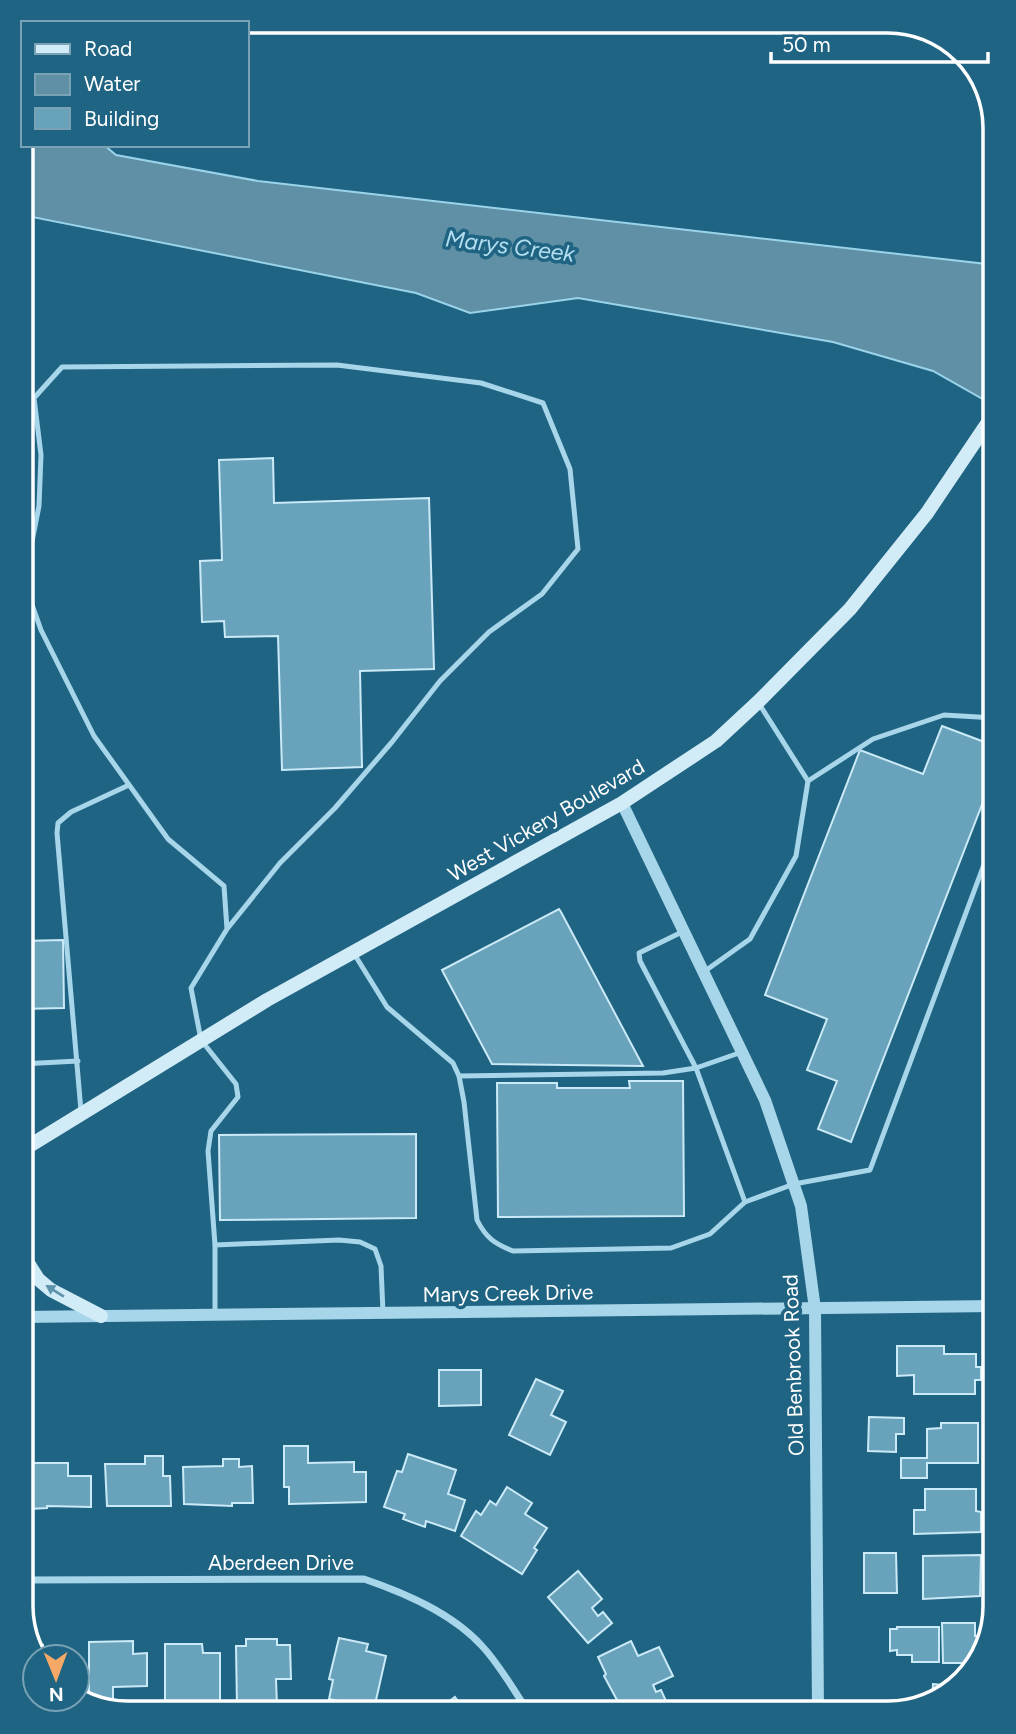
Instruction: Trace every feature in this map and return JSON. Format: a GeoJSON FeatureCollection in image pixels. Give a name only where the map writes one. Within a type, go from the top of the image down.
{"type":"FeatureCollection","features":[{"type":"Feature","properties":{"kind":"main road","name":"West Vickery Boulevard"},"geometry":{"type":"LineString","coordinates":[[33,1144],[267,1000],[622,803],[716,741],[850,609],[927,513],[983,429]]}},
{"type":"Feature","properties":{"kind":"main road"},"geometry":{"type":"LineString","coordinates":[[33,1271],[51,1290],[101,1316]]}},
{"type":"Feature","properties":{"kind":"street","name":"Old Benbrook Road"},"geometry":{"type":"LineString","coordinates":[[622,803],[765,1100],[801,1206],[815,1309],[818,1701]]}},
{"type":"Feature","properties":{"kind":"street","name":"Marys Creek Drive"},"geometry":{"type":"LineString","coordinates":[[33,1317],[983,1306]]}},
{"type":"Feature","properties":{"kind":"street","name":"Aberdeen Drive"},"geometry":{"type":"LineString","coordinates":[[33,1580],[363,1579],[399,1591],[457,1625],[481,1645],[521,1701]]}},
{"type":"Feature","properties":{"kind":"lane"},"geometry":{"type":"LineString","coordinates":[[33,532],[40,493],[41,455],[34,398],[62,367],[337,365],[481,383],[543,402],[570,469],[578,549],[542,594],[489,632],[440,681],[335,808],[280,863],[227,929],[191,988],[201,1040],[236,1084],[238,1097],[211,1131],[208,1151],[215,1245],[215,1315]]}},
{"type":"Feature","properties":{"kind":"lane"},"geometry":{"type":"LineString","coordinates":[[33,607],[41,630],[94,736],[168,839],[225,886],[227,929]]}},
{"type":"Feature","properties":{"kind":"lane"},"geometry":{"type":"LineString","coordinates":[[703,972],[750,939],[796,856],[808,781],[758,702]]}},
{"type":"Feature","properties":{"kind":"lane"},"geometry":{"type":"LineString","coordinates":[[808,781],[873,739],[944,715],[983,717]]}},
{"type":"Feature","properties":{"kind":"lane"},"geometry":{"type":"LineString","coordinates":[[82,1114],[58,823],[71,812],[129,785]]}},
{"type":"Feature","properties":{"kind":"lane"},"geometry":{"type":"LineString","coordinates":[[353,952],[387,1007],[453,1063],[459,1076],[477,1220],[485,1236],[496,1245],[513,1251],[671,1248],[710,1234],[745,1202],[793,1184],[870,1170],[983,867]]}},
{"type":"Feature","properties":{"kind":"lane"},"geometry":{"type":"LineString","coordinates":[[684,931],[639,953],[639,961],[696,1068],[745,1202]]}},
{"type":"Feature","properties":{"kind":"lane"},"geometry":{"type":"LineString","coordinates":[[459,1076],[663,1073],[696,1068],[742,1052]]}},
{"type":"Feature","properties":{"kind":"lane"},"geometry":{"type":"LineString","coordinates":[[33,1063],[78,1061]]}},
{"type":"Feature","properties":{"kind":"lane"},"geometry":{"type":"LineString","coordinates":[[215,1245],[339,1240],[360,1242],[375,1249],[381,1266],[383,1313]]}},
{"type":"Feature","properties":{"kind":"water","name":"Marys Creek"},"geometry":{"type":"Polygon","coordinates":[[[33,147],[106,147],[116,155],[258,181],[983,264],[983,399],[933,371],[833,342],[578,298],[470,313],[416,293],[33,217],[33,147]]]}},
{"type":"Feature","properties":{"kind":"building"},"geometry":{"type":"Polygon","coordinates":[[[273,458],[274,503],[429,498],[434,669],[360,671],[362,767],[282,770],[278,636],[225,637],[224,621],[202,622],[200,561],[222,560],[219,460],[273,458]]]}},
{"type":"Feature","properties":{"kind":"building"},"geometry":{"type":"Polygon","coordinates":[[[942,726],[983,741],[983,802],[851,1142],[818,1129],[837,1081],[807,1070],[827,1019],[765,995],[860,750],[923,774],[942,726]]]}},
{"type":"Feature","properties":{"kind":"building"},"geometry":{"type":"Polygon","coordinates":[[[559,909],[643,1066],[492,1064],[442,970],[559,909]]]}},
{"type":"Feature","properties":{"kind":"building"},"geometry":{"type":"Polygon","coordinates":[[[63,940],[64,1008],[33,1009],[33,941],[63,940]]]}},
{"type":"Feature","properties":{"kind":"building"},"geometry":{"type":"Polygon","coordinates":[[[629,1081],[683,1081],[684,1216],[498,1217],[497,1083],[557,1083],[557,1088],[630,1088],[629,1081]]]}},
{"type":"Feature","properties":{"kind":"building"},"geometry":{"type":"Polygon","coordinates":[[[416,1134],[416,1218],[220,1220],[219,1135],[416,1134]]]}},
{"type":"Feature","properties":{"kind":"building"},"geometry":{"type":"Polygon","coordinates":[[[897,1346],[944,1346],[944,1354],[976,1354],[976,1367],[981,1367],[981,1380],[975,1380],[975,1394],[914,1394],[914,1375],[897,1376],[897,1346]]]}},
{"type":"Feature","properties":{"kind":"building"},"geometry":{"type":"Polygon","coordinates":[[[439,1370],[481,1370],[481,1405],[439,1406],[439,1370]]]}},
{"type":"Feature","properties":{"kind":"building"},"geometry":{"type":"Polygon","coordinates":[[[536,1379],[563,1391],[551,1415],[566,1422],[550,1455],[509,1435],[536,1379]]]}},
{"type":"Feature","properties":{"kind":"building"},"geometry":{"type":"Polygon","coordinates":[[[869,1417],[904,1418],[904,1434],[896,1434],[896,1452],[868,1451],[869,1417]]]}},
{"type":"Feature","properties":{"kind":"building"},"geometry":{"type":"Polygon","coordinates":[[[941,1423],[978,1423],[978,1463],[927,1463],[927,1478],[901,1478],[901,1458],[927,1458],[927,1429],[941,1428],[941,1423]]]}},
{"type":"Feature","properties":{"kind":"building"},"geometry":{"type":"Polygon","coordinates":[[[284,1446],[308,1446],[308,1463],[354,1462],[354,1472],[366,1472],[366,1502],[289,1504],[289,1487],[284,1487],[284,1446]]]}},
{"type":"Feature","properties":{"kind":"building"},"geometry":{"type":"Polygon","coordinates":[[[408,1454],[456,1470],[448,1494],[465,1500],[455,1531],[426,1521],[425,1527],[403,1519],[405,1514],[384,1507],[397,1471],[402,1472],[408,1454]]]}},
{"type":"Feature","properties":{"kind":"building"},"geometry":{"type":"Polygon","coordinates":[[[145,1456],[163,1456],[163,1476],[170,1476],[171,1506],[107,1506],[105,1464],[145,1464],[145,1456]]]}},
{"type":"Feature","properties":{"kind":"building"},"geometry":{"type":"Polygon","coordinates":[[[223,1459],[239,1459],[239,1467],[252,1466],[253,1503],[232,1503],[232,1506],[184,1504],[183,1467],[223,1466],[223,1459]]]}},
{"type":"Feature","properties":{"kind":"building"},"geometry":{"type":"Polygon","coordinates":[[[33,1463],[68,1463],[68,1476],[91,1476],[91,1507],[33,1509],[33,1463]]]}},
{"type":"Feature","properties":{"kind":"building"},"geometry":{"type":"Polygon","coordinates":[[[507,1487],[532,1503],[525,1514],[547,1528],[522,1574],[461,1536],[476,1511],[481,1515],[490,1501],[496,1505],[507,1487]]]}},
{"type":"Feature","properties":{"kind":"building"},"geometry":{"type":"Polygon","coordinates":[[[925,1489],[976,1489],[976,1511],[981,1512],[981,1532],[914,1534],[914,1510],[925,1510],[925,1489]]]}},
{"type":"Feature","properties":{"kind":"building"},"geometry":{"type":"Polygon","coordinates":[[[864,1553],[896,1553],[897,1593],[864,1593],[864,1553]]]}},
{"type":"Feature","properties":{"kind":"building"},"geometry":{"type":"Polygon","coordinates":[[[981,1555],[980,1596],[923,1599],[923,1556],[981,1555]]]}},
{"type":"Feature","properties":{"kind":"building"},"geometry":{"type":"Polygon","coordinates":[[[578,1571],[602,1599],[592,1608],[598,1616],[603,1612],[612,1623],[588,1643],[548,1597],[578,1571]]]}},
{"type":"Feature","properties":{"kind":"building"},"geometry":{"type":"Polygon","coordinates":[[[942,1623],[975,1623],[975,1636],[978,1636],[967,1659],[963,1663],[943,1663],[942,1623]]]}},
{"type":"Feature","properties":{"kind":"building"},"geometry":{"type":"Polygon","coordinates":[[[939,1627],[939,1662],[912,1662],[912,1655],[897,1655],[897,1650],[890,1651],[890,1629],[939,1627]]]}},
{"type":"Feature","properties":{"kind":"building"},"geometry":{"type":"Polygon","coordinates":[[[339,1638],[368,1644],[366,1651],[386,1656],[376,1701],[329,1699],[333,1680],[329,1679],[339,1638]]]}},
{"type":"Feature","properties":{"kind":"building"},"geometry":{"type":"Polygon","coordinates":[[[246,1639],[277,1639],[277,1645],[290,1645],[291,1679],[276,1679],[277,1701],[237,1701],[236,1646],[246,1646],[246,1639]]]}},
{"type":"Feature","properties":{"kind":"building"},"geometry":{"type":"Polygon","coordinates":[[[133,1641],[133,1654],[147,1653],[147,1686],[113,1687],[113,1700],[91,1693],[89,1643],[133,1641]]]}},
{"type":"Feature","properties":{"kind":"building"},"geometry":{"type":"Polygon","coordinates":[[[631,1641],[638,1656],[659,1647],[673,1676],[653,1685],[656,1692],[661,1690],[666,1701],[618,1701],[604,1676],[606,1674],[598,1657],[631,1641]]]}},
{"type":"Feature","properties":{"kind":"building"},"geometry":{"type":"Polygon","coordinates":[[[165,1644],[202,1644],[203,1653],[220,1653],[220,1701],[165,1701],[165,1644]]]}}]}
